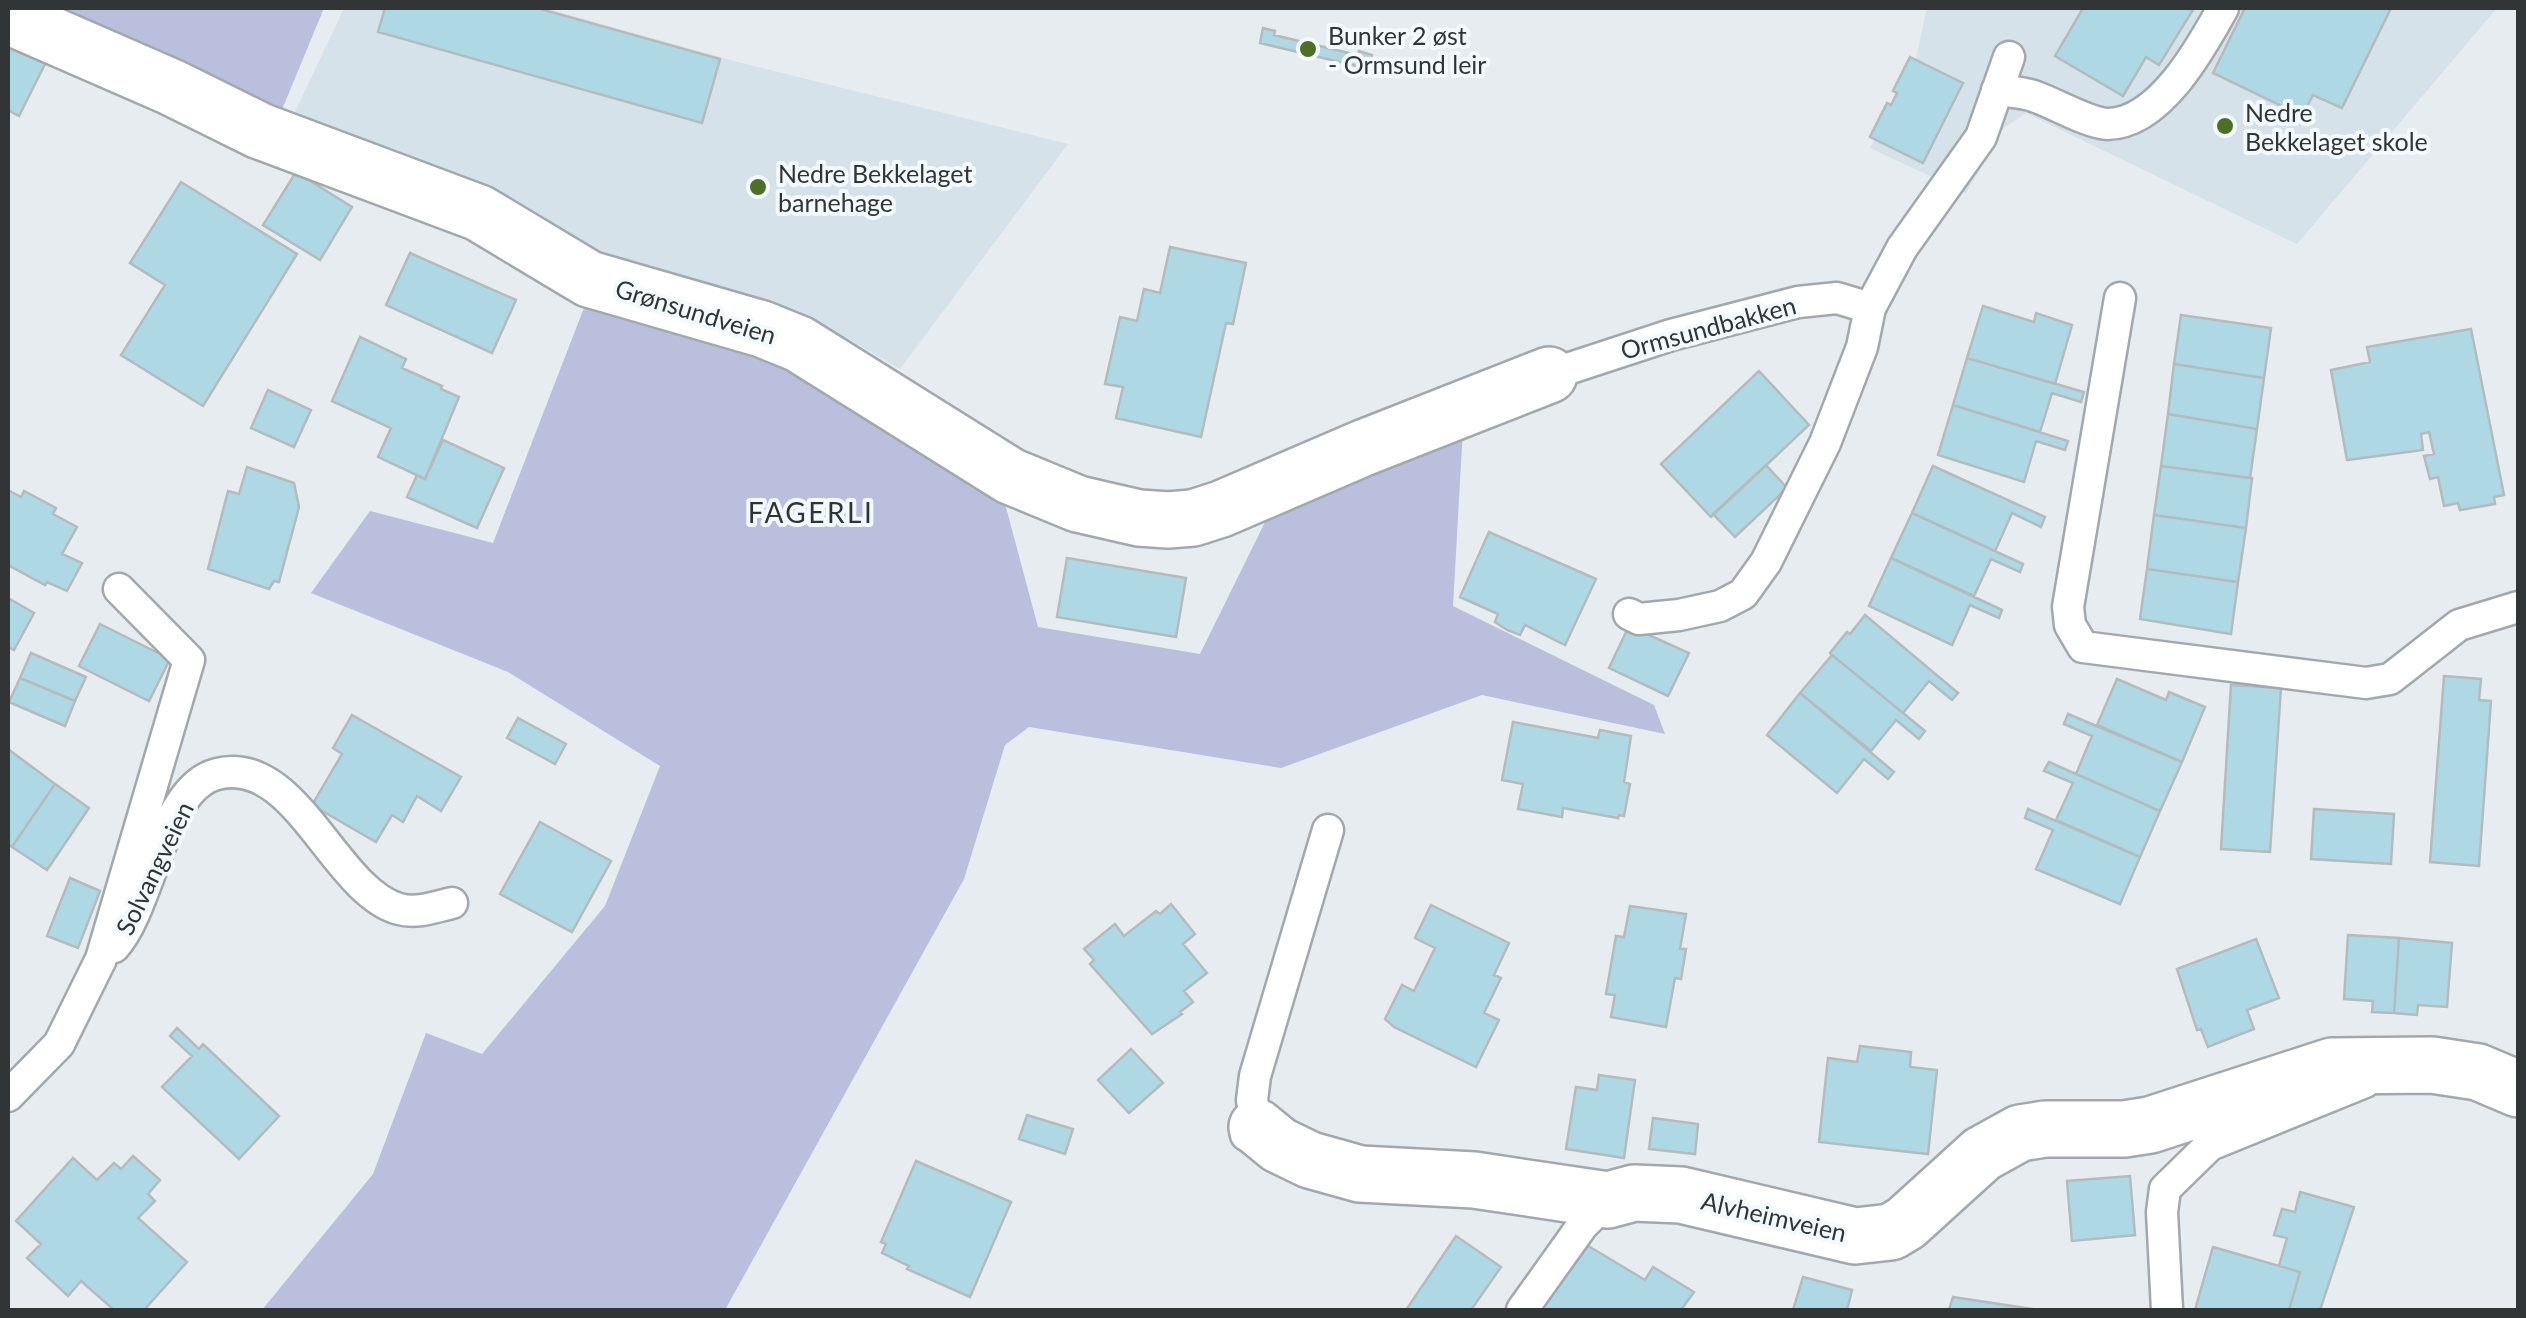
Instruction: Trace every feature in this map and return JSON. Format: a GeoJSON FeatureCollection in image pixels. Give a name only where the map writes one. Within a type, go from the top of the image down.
{"type":"FeatureCollection","features":[{"type":"Feature","properties":{"kind":"street","name":"Grønsundveien"},"geometry":{"type":"LineString","coordinates":[[8,16],[260,131],[479,212],[589,279],[762,328],[799,344],[1010,476],[1047,494],[1112,513],[1168,520],[1193,518],[1498,392],[1549,375]]}},
{"type":"Feature","properties":{"kind":"street","name":"Alvheimveien"},"geometry":{"type":"LineString","coordinates":[[1250,1132],[1310,1160],[1360,1174],[1474,1180],[1608,1200],[1634,1193],[1681,1195],[1855,1236],[1876,1235],[1906,1223],[1982,1154],[2020,1133],[2045,1129],[2124,1129],[2150,1124],[2332,1066],[2432,1065],[2478,1072],[2518,1089]]}},
{"type":"Feature","properties":{"kind":"lane"},"geometry":{"type":"LineString","coordinates":[[1998,90],[2031,94],[2106,124],[2144,115],[2205,41],[2223,8]]}},
{"type":"Feature","properties":{"kind":"lane"},"geometry":{"type":"LineString","coordinates":[[1629,614],[1639,619],[1720,606],[1743,594],[1766,562],[1825,443],[1862,347],[1870,308],[1902,248],[1981,137],[2009,57]]}},
{"type":"Feature","properties":{"kind":"lane","name":"Ormsundbakken"},"geometry":{"type":"LineString","coordinates":[[1549,375],[1671,335],[1798,302],[1837,298],[1870,308]]}},
{"type":"Feature","properties":{"kind":"lane"},"geometry":{"type":"LineString","coordinates":[[2120,298],[2068,607],[2070,625],[2083,647],[2366,683],[2390,680],[2459,625],[2518,607]]}},
{"type":"Feature","properties":{"kind":"lane","name":"Solvangveien"},"geometry":{"type":"LineString","coordinates":[[8,1096],[58,1044],[100,960],[189,660],[120,588]]}},
{"type":"Feature","properties":{"kind":"lane","name":"Solvangveien"},"geometry":{"type":"LineString","coordinates":[[100,960],[128,928],[184,800],[200,782],[218,774],[245,774],[262,780],[280,794],[316,828],[358,884],[374,898],[401,910],[420,911],[452,903]]}},
{"type":"Feature","properties":{"kind":"lane"},"geometry":{"type":"LineString","coordinates":[[1250,1132],[1254,1076],[1328,830]]}},
{"type":"Feature","properties":{"kind":"lane"},"geometry":{"type":"LineString","coordinates":[[2168,1310],[2162,1212],[2165,1188],[2210,1145],[2367,1081],[2380,1065]]}},
{"type":"Feature","properties":{"kind":"lane"},"geometry":{"type":"LineString","coordinates":[[1522,1310],[1582,1226],[1608,1200]]}},
{"type":"Feature","properties":{"kind":"shaded area"},"geometry":{"type":"Polygon","coordinates":[[[45,8],[324,8],[281,112],[45,8]]]}},
{"type":"Feature","properties":{"kind":"shaded area","name":"Nedre Bekkelaget barnehage"},"geometry":{"type":"Polygon","coordinates":[[[344,8],[544,8],[738,62],[1068,144],[900,369],[849,339],[802,319],[649,278],[295,112],[344,8]]]}},
{"type":"Feature","properties":{"kind":"shaded area","name":"Nedre Bekkelaget skole"},"geometry":{"type":"Polygon","coordinates":[[[1927,8],[2497,8],[2297,244],[2026,113],[2003,129],[1966,193],[1870,148],[1914,67],[1927,8]]]}},
{"type":"Feature","properties":{"kind":"shaded area"},"geometry":{"type":"Polygon","coordinates":[[[587,300],[736,335],[1000,485],[1038,627],[1200,654],[1266,520],[1463,428],[1453,606],[1654,705],[1665,734],[1482,695],[1281,768],[1029,727],[1005,745],[964,879],[725,1310],[262,1310],[373,1174],[426,1033],[482,1054],[605,906],[660,766],[508,672],[311,593],[370,511],[493,543],[587,300]]]}},
{"type":"Feature","properties":{"kind":"building"},"geometry":{"type":"Polygon","coordinates":[[[385,8],[537,8],[720,59],[702,123],[378,32],[385,8]]]}},
{"type":"Feature","properties":{"kind":"building"},"geometry":{"type":"Polygon","coordinates":[[[2083,8],[2194,8],[2159,65],[2146,57],[2123,96],[2055,56],[2083,8]]]}},
{"type":"Feature","properties":{"kind":"building"},"geometry":{"type":"Polygon","coordinates":[[[2245,8],[2391,8],[2342,108],[2313,95],[2302,116],[2213,73],[2245,8]]]}},
{"type":"Feature","properties":{"kind":"building","name":"Bunker 2 øst - Ormsund leir"},"geometry":{"type":"Polygon","coordinates":[[[1263,28],[1275,31],[1274,35],[1372,55],[1369,69],[1260,43],[1263,28]]]}},
{"type":"Feature","properties":{"kind":"building"},"geometry":{"type":"Polygon","coordinates":[[[8,45],[45,64],[19,116],[8,110],[8,45]]]}},
{"type":"Feature","properties":{"kind":"building"},"geometry":{"type":"Polygon","coordinates":[[[1910,57],[1963,83],[1923,163],[1870,137],[1887,103],[1891,105],[1897,93],[1893,91],[1910,57]]]}},
{"type":"Feature","properties":{"kind":"building"},"geometry":{"type":"Polygon","coordinates":[[[296,172],[352,207],[320,260],[263,225],[296,172]]]}},
{"type":"Feature","properties":{"kind":"building"},"geometry":{"type":"Polygon","coordinates":[[[181,182],[297,254],[203,406],[121,355],[165,285],[130,263],[181,182]]]}},
{"type":"Feature","properties":{"kind":"building"},"geometry":{"type":"Polygon","coordinates":[[[1170,247],[1246,263],[1233,324],[1226,323],[1201,437],[1116,418],[1123,387],[1105,384],[1120,317],[1137,321],[1144,289],[1160,293],[1170,247]]]}},
{"type":"Feature","properties":{"kind":"building"},"geometry":{"type":"Polygon","coordinates":[[[410,253],[516,300],[492,353],[386,305],[410,253]]]}},
{"type":"Feature","properties":{"kind":"building"},"geometry":{"type":"Polygon","coordinates":[[[1983,306],[2034,322],[2036,313],[2072,325],[2055,384],[1967,358],[1983,306]]]}},
{"type":"Feature","properties":{"kind":"building"},"geometry":{"type":"Polygon","coordinates":[[[2181,315],[2271,328],[2264,378],[2174,364],[2181,315]]]}},
{"type":"Feature","properties":{"kind":"building"},"geometry":{"type":"Polygon","coordinates":[[[2471,329],[2504,495],[2494,497],[2495,504],[2460,510],[2458,503],[2444,506],[2438,477],[2430,479],[2424,456],[2434,454],[2429,432],[2421,434],[2423,450],[2347,460],[2331,370],[2370,362],[2367,347],[2471,329]]]}},
{"type":"Feature","properties":{"kind":"building"},"geometry":{"type":"Polygon","coordinates":[[[360,337],[406,359],[402,368],[459,397],[425,479],[378,457],[391,428],[332,401],[360,337]]]}},
{"type":"Feature","properties":{"kind":"building"},"geometry":{"type":"Polygon","coordinates":[[[1967,358],[2084,392],[2081,402],[2052,393],[2040,432],[1953,405],[1967,358]]]}},
{"type":"Feature","properties":{"kind":"building"},"geometry":{"type":"Polygon","coordinates":[[[2174,364],[2264,378],[2257,429],[2168,414],[2174,364]]]}},
{"type":"Feature","properties":{"kind":"building"},"geometry":{"type":"Polygon","coordinates":[[[1759,371],[1809,425],[1711,517],[1661,464],[1759,371]]]}},
{"type":"Feature","properties":{"kind":"building"},"geometry":{"type":"Polygon","coordinates":[[[268,390],[311,410],[294,447],[251,428],[268,390]]]}},
{"type":"Feature","properties":{"kind":"building"},"geometry":{"type":"Polygon","coordinates":[[[1953,405],[2068,441],[2065,450],[2036,441],[2024,482],[1938,455],[1953,405]]]}},
{"type":"Feature","properties":{"kind":"building"},"geometry":{"type":"Polygon","coordinates":[[[2168,414],[2257,429],[2250,478],[2161,466],[2168,414]]]}},
{"type":"Feature","properties":{"kind":"building"},"geometry":{"type":"Polygon","coordinates":[[[443,440],[504,468],[477,528],[407,497],[417,475],[425,479],[443,440]]]}},
{"type":"Feature","properties":{"kind":"building"},"geometry":{"type":"Polygon","coordinates":[[[1766,465],[1787,488],[1735,537],[1713,514],[1766,465]]]}},
{"type":"Feature","properties":{"kind":"building"},"geometry":{"type":"Polygon","coordinates":[[[1933,466],[2045,517],[2041,527],[2012,513],[1995,551],[1912,513],[1933,466]]]}},
{"type":"Feature","properties":{"kind":"building"},"geometry":{"type":"Polygon","coordinates":[[[2161,466],[2252,478],[2246,528],[2154,515],[2161,466]]]}},
{"type":"Feature","properties":{"kind":"building"},"geometry":{"type":"Polygon","coordinates":[[[247,467],[294,483],[299,507],[279,582],[274,581],[269,589],[208,569],[228,491],[239,494],[247,467]]]}},
{"type":"Feature","properties":{"kind":"building"},"geometry":{"type":"Polygon","coordinates":[[[8,490],[21,497],[24,491],[56,508],[53,514],[77,527],[62,554],[82,563],[67,591],[47,582],[45,585],[8,565],[8,490]]]}},
{"type":"Feature","properties":{"kind":"building"},"geometry":{"type":"Polygon","coordinates":[[[1912,513],[2023,564],[2020,572],[1991,559],[1974,596],[1891,558],[1912,513]]]}},
{"type":"Feature","properties":{"kind":"building"},"geometry":{"type":"Polygon","coordinates":[[[2154,515],[2246,528],[2238,582],[2147,569],[2154,515]]]}},
{"type":"Feature","properties":{"kind":"building"},"geometry":{"type":"Polygon","coordinates":[[[1489,532],[1596,579],[1565,645],[1525,625],[1520,635],[1507,630],[1495,622],[1498,614],[1460,597],[1489,532]]]}},
{"type":"Feature","properties":{"kind":"building"},"geometry":{"type":"Polygon","coordinates":[[[1067,558],[1186,578],[1176,637],[1057,617],[1067,558]]]}},
{"type":"Feature","properties":{"kind":"building"},"geometry":{"type":"Polygon","coordinates":[[[1891,558],[2002,610],[1999,618],[1970,605],[1952,645],[1869,606],[1891,558]]]}},
{"type":"Feature","properties":{"kind":"building"},"geometry":{"type":"Polygon","coordinates":[[[2147,569],[2238,582],[2231,634],[2140,619],[2147,569]]]}},
{"type":"Feature","properties":{"kind":"building"},"geometry":{"type":"Polygon","coordinates":[[[8,598],[34,613],[14,650],[8,647],[8,598]]]}},
{"type":"Feature","properties":{"kind":"building"},"geometry":{"type":"Polygon","coordinates":[[[1865,615],[1958,693],[1952,700],[1929,681],[1903,713],[1832,655],[1847,632],[1850,634],[1865,615]]]}},
{"type":"Feature","properties":{"kind":"building"},"geometry":{"type":"Polygon","coordinates":[[[100,624],[170,659],[149,701],[79,666],[100,624]]]}},
{"type":"Feature","properties":{"kind":"building"},"geometry":{"type":"Polygon","coordinates":[[[1629,626],[1689,653],[1668,696],[1609,668],[1629,626]]]}},
{"type":"Feature","properties":{"kind":"building"},"geometry":{"type":"Polygon","coordinates":[[[31,653],[86,677],[75,701],[20,678],[31,653]]]}},
{"type":"Feature","properties":{"kind":"building"},"geometry":{"type":"Polygon","coordinates":[[[1832,655],[1925,731],[1919,739],[1896,720],[1871,751],[1800,693],[1832,655]]]}},
{"type":"Feature","properties":{"kind":"building"},"geometry":{"type":"Polygon","coordinates":[[[2444,676],[2481,679],[2479,700],[2491,701],[2479,866],[2430,862],[2444,676]]]}},
{"type":"Feature","properties":{"kind":"building"},"geometry":{"type":"Polygon","coordinates":[[[20,678],[75,701],[65,726],[9,702],[20,678]]]}},
{"type":"Feature","properties":{"kind":"building"},"geometry":{"type":"Polygon","coordinates":[[[2117,679],[2166,700],[2169,692],[2205,707],[2182,762],[2097,725],[2117,679]]]}},
{"type":"Feature","properties":{"kind":"building"},"geometry":{"type":"Polygon","coordinates":[[[2231,685],[2281,688],[2270,852],[2221,849],[2231,685]]]}},
{"type":"Feature","properties":{"kind":"building"},"geometry":{"type":"Polygon","coordinates":[[[1800,693],[1894,772],[1888,779],[1864,759],[1837,793],[1767,735],[1800,693]]]}},
{"type":"Feature","properties":{"kind":"building"},"geometry":{"type":"Polygon","coordinates":[[[2068,714],[2182,762],[2160,811],[2076,774],[2092,736],[2064,724],[2068,714]]]}},
{"type":"Feature","properties":{"kind":"building"},"geometry":{"type":"Polygon","coordinates":[[[352,715],[461,777],[441,811],[417,796],[403,822],[392,815],[376,842],[312,805],[342,754],[333,748],[352,715]]]}},
{"type":"Feature","properties":{"kind":"building"},"geometry":{"type":"Polygon","coordinates":[[[518,718],[566,744],[555,764],[507,738],[518,718]]]}},
{"type":"Feature","properties":{"kind":"building"},"geometry":{"type":"Polygon","coordinates":[[[1513,722],[1598,738],[1600,730],[1631,736],[1624,782],[1630,784],[1624,816],[1563,808],[1562,817],[1518,809],[1523,784],[1502,780],[1513,722]]]}},
{"type":"Feature","properties":{"kind":"building"},"geometry":{"type":"Polygon","coordinates":[[[8,749],[55,784],[12,847],[8,844],[8,749]]]}},
{"type":"Feature","properties":{"kind":"building"},"geometry":{"type":"Polygon","coordinates":[[[2049,762],[2160,811],[2140,857],[2056,820],[2073,783],[2044,771],[2049,762]]]}},
{"type":"Feature","properties":{"kind":"building"},"geometry":{"type":"Polygon","coordinates":[[[55,784],[89,808],[47,870],[12,847],[55,784]]]}},
{"type":"Feature","properties":{"kind":"building"},"geometry":{"type":"Polygon","coordinates":[[[2028,809],[2140,857],[2120,904],[2036,869],[2053,830],[2025,818],[2028,809]]]}},
{"type":"Feature","properties":{"kind":"building"},"geometry":{"type":"Polygon","coordinates":[[[2314,809],[2394,814],[2391,864],[2311,859],[2314,809]]]}},
{"type":"Feature","properties":{"kind":"building"},"geometry":{"type":"Polygon","coordinates":[[[540,822],[611,861],[572,932],[500,894],[540,822]]]}},
{"type":"Feature","properties":{"kind":"building"},"geometry":{"type":"Polygon","coordinates":[[[70,878],[100,891],[78,948],[47,936],[70,878]]]}},
{"type":"Feature","properties":{"kind":"building"},"geometry":{"type":"Polygon","coordinates":[[[1171,904],[1195,934],[1183,944],[1207,973],[1184,991],[1193,1002],[1152,1034],[1090,964],[1094,960],[1084,949],[1115,924],[1124,936],[1171,904]]]}},
{"type":"Feature","properties":{"kind":"building"},"geometry":{"type":"Polygon","coordinates":[[[1431,905],[1509,943],[1494,975],[1501,978],[1484,1013],[1499,1020],[1476,1067],[1385,1019],[1402,985],[1414,991],[1435,948],[1415,938],[1431,905]]]}},
{"type":"Feature","properties":{"kind":"building"},"geometry":{"type":"Polygon","coordinates":[[[1630,906],[1686,914],[1680,949],[1686,949],[1681,979],[1675,978],[1666,1027],[1611,1017],[1615,995],[1606,994],[1616,936],[1624,937],[1630,906]]]}},
{"type":"Feature","properties":{"kind":"building"},"geometry":{"type":"Polygon","coordinates":[[[2348,935],[2399,938],[2394,1013],[2372,1012],[2373,1001],[2344,999],[2348,935]]]}},
{"type":"Feature","properties":{"kind":"building"},"geometry":{"type":"Polygon","coordinates":[[[2399,938],[2452,943],[2447,1007],[2418,1005],[2417,1015],[2394,1013],[2399,938]]]}},
{"type":"Feature","properties":{"kind":"building"},"geometry":{"type":"Polygon","coordinates":[[[2256,939],[2279,998],[2247,1010],[2254,1029],[2208,1047],[2201,1029],[2197,1030],[2177,969],[2256,939]]]}},
{"type":"Feature","properties":{"kind":"building"},"geometry":{"type":"Polygon","coordinates":[[[177,1028],[199,1049],[203,1044],[279,1116],[239,1159],[162,1087],[192,1056],[170,1036],[177,1028]]]}},
{"type":"Feature","properties":{"kind":"building"},"geometry":{"type":"Polygon","coordinates":[[[1860,1046],[1911,1052],[1910,1067],[1937,1070],[1928,1154],[1819,1142],[1828,1058],[1857,1062],[1860,1046]]]}},
{"type":"Feature","properties":{"kind":"building"},"geometry":{"type":"Polygon","coordinates":[[[1131,1049],[1163,1083],[1129,1113],[1098,1080],[1131,1049]]]}},
{"type":"Feature","properties":{"kind":"building"},"geometry":{"type":"Polygon","coordinates":[[[1599,1075],[1635,1080],[1624,1158],[1566,1149],[1576,1087],[1597,1090],[1599,1075]]]}},
{"type":"Feature","properties":{"kind":"building"},"geometry":{"type":"Polygon","coordinates":[[[1027,1115],[1073,1129],[1065,1154],[1019,1139],[1027,1115]]]}},
{"type":"Feature","properties":{"kind":"building"},"geometry":{"type":"Polygon","coordinates":[[[1653,1118],[1698,1124],[1695,1154],[1649,1149],[1653,1118]]]}},
{"type":"Feature","properties":{"kind":"building"},"geometry":{"type":"Polygon","coordinates":[[[133,1156],[160,1180],[148,1194],[155,1201],[138,1218],[187,1262],[144,1310],[114,1310],[81,1281],[68,1296],[27,1258],[41,1244],[16,1221],[73,1158],[97,1180],[114,1163],[121,1169],[133,1156]]]}},
{"type":"Feature","properties":{"kind":"building"},"geometry":{"type":"Polygon","coordinates":[[[916,1161],[1011,1202],[970,1297],[907,1269],[909,1266],[882,1253],[886,1244],[881,1242],[916,1161]]]}},
{"type":"Feature","properties":{"kind":"building"},"geometry":{"type":"Polygon","coordinates":[[[2130,1176],[2135,1235],[2072,1241],[2067,1181],[2130,1176]]]}},
{"type":"Feature","properties":{"kind":"building"},"geometry":{"type":"Polygon","coordinates":[[[2300,1192],[2354,1207],[2320,1310],[2289,1310],[2300,1272],[2279,1266],[2287,1238],[2274,1235],[2282,1209],[2295,1212],[2300,1192]]]}},
{"type":"Feature","properties":{"kind":"building"},"geometry":{"type":"Polygon","coordinates":[[[1456,1236],[1501,1267],[1471,1310],[1406,1310],[1456,1236]]]}},
{"type":"Feature","properties":{"kind":"building"},"geometry":{"type":"Polygon","coordinates":[[[1585,1244],[1645,1280],[1653,1267],[1694,1292],[1681,1310],[1540,1310],[1585,1244]]]}},
{"type":"Feature","properties":{"kind":"building"},"geometry":{"type":"Polygon","coordinates":[[[2213,1247],[2300,1272],[2289,1310],[2195,1310],[2213,1247]]]}},
{"type":"Feature","properties":{"kind":"building"},"geometry":{"type":"Polygon","coordinates":[[[1803,1277],[1852,1290],[1847,1310],[1793,1310],[1803,1277]]]}},
{"type":"Feature","properties":{"kind":"building"},"geometry":{"type":"Polygon","coordinates":[[[1953,1297],[2038,1310],[1949,1310],[1953,1297]]]}},
{"type":"Feature","properties":{"kind":"place","name":"Bunker 2 øst - Ormsund leir"},"geometry":{"type":"Point","coordinates":[1308,49]}},
{"type":"Feature","properties":{"kind":"place","name":"Nedre Bekkelaget skole"},"geometry":{"type":"Point","coordinates":[2225,126]}},
{"type":"Feature","properties":{"kind":"place","name":"Nedre Bekkelaget barnehage"},"geometry":{"type":"Point","coordinates":[758,187]}},
{"type":"Feature","properties":{"kind":"district","name":"FAGERLI"},"geometry":{"type":"Point","coordinates":[811,512]}}]}
